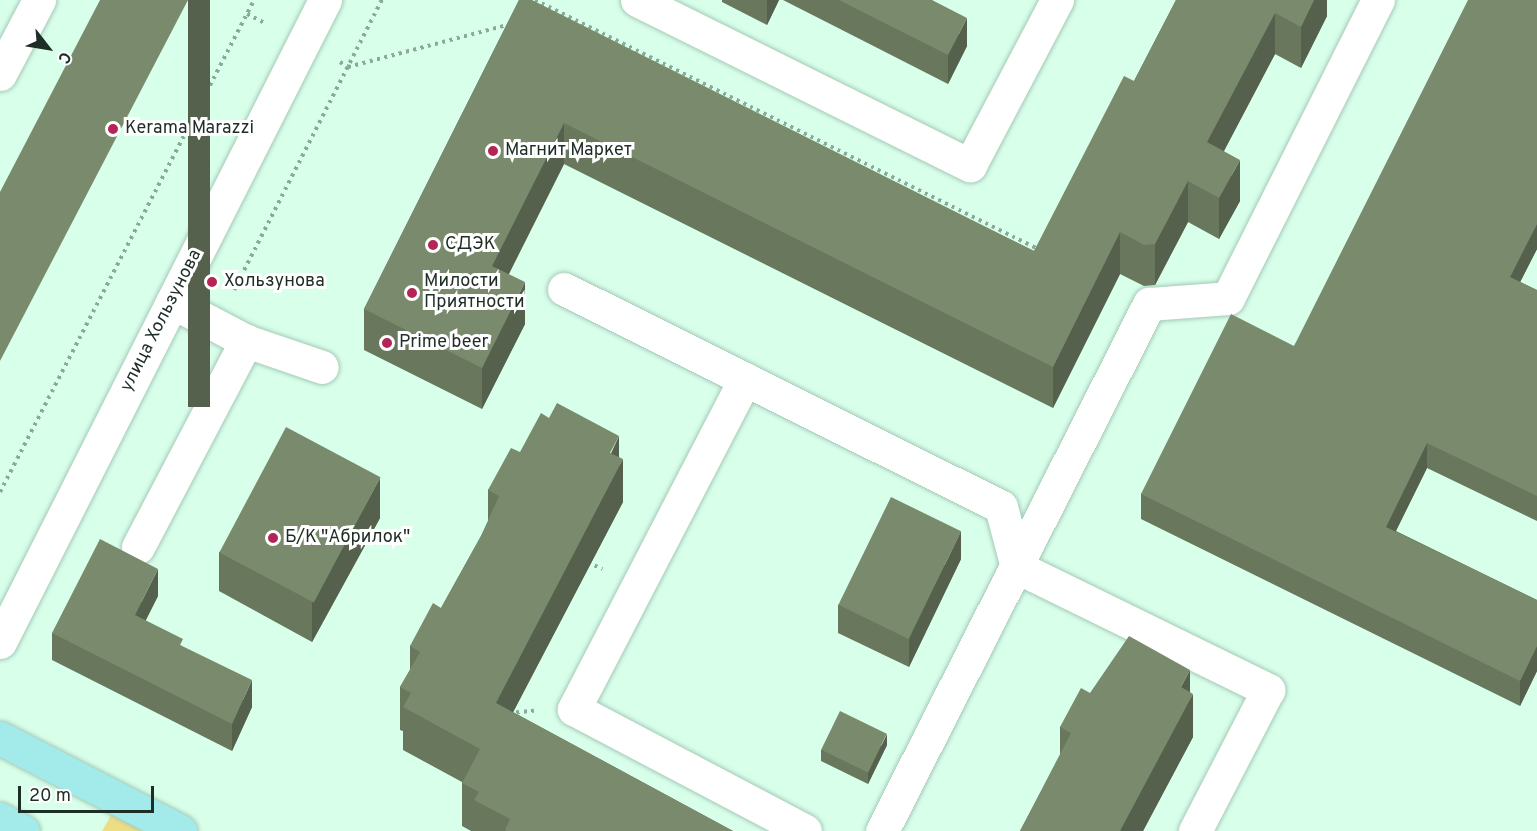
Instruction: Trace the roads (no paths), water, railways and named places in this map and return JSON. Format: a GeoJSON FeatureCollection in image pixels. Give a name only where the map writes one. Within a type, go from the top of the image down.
{"type":"FeatureCollection","features":[{"type":"Feature","properties":{"kind":"main road"},"geometry":{"type":"LineString","coordinates":[[0,738],[180,831]]}},
{"type":"Feature","properties":{"kind":"main road"},"geometry":{"type":"LineString","coordinates":[[0,819],[23,831]]}},
{"type":"Feature","properties":{"kind":"street"},"geometry":{"type":"LineString","coordinates":[[0,74],[39,0]]}},
{"type":"Feature","properties":{"kind":"street","name":"улица Хользунова"},"geometry":{"type":"LineString","coordinates":[[0,642],[324,0]]}},
{"type":"Feature","properties":{"kind":"street"},"geometry":{"type":"LineString","coordinates":[[637,0],[970,165],[1057,0]]}},
{"type":"Feature","properties":{"kind":"street"},"geometry":{"type":"LineString","coordinates":[[882,831],[1149,304],[1228,298],[1378,0]]}},
{"type":"Feature","properties":{"kind":"street"},"geometry":{"type":"LineString","coordinates":[[564,289],[1001,507],[1017,567],[1268,690],[1195,831]]}},
{"type":"Feature","properties":{"kind":"street"},"geometry":{"type":"LineString","coordinates":[[172,302],[246,341],[322,367]]}},
{"type":"Feature","properties":{"kind":"street"},"geometry":{"type":"LineString","coordinates":[[138,547],[246,341]]}},
{"type":"Feature","properties":{"kind":"street"},"geometry":{"type":"LineString","coordinates":[[745,379],[574,709],[805,831]]}},
{"type":"Feature","properties":{"kind":"place","name":"Kerama Marazzi"},"geometry":{"type":"Point","coordinates":[113,129]}},
{"type":"Feature","properties":{"kind":"place","name":"Магнит Маркет"},"geometry":{"type":"Point","coordinates":[493,151]}},
{"type":"Feature","properties":{"kind":"place","name":"СДЭК"},"geometry":{"type":"Point","coordinates":[433,245]}},
{"type":"Feature","properties":{"kind":"place","name":"Хользунова"},"geometry":{"type":"Point","coordinates":[212,282]}},
{"type":"Feature","properties":{"kind":"place","name":"Милости Приятности"},"geometry":{"type":"Point","coordinates":[412,293]}},
{"type":"Feature","properties":{"kind":"place","name":"Prime beer"},"geometry":{"type":"Point","coordinates":[387,343]}},
{"type":"Feature","properties":{"kind":"place","name":"Б/К \"Абрилок\""},"geometry":{"type":"Point","coordinates":[273,538]}}]}
